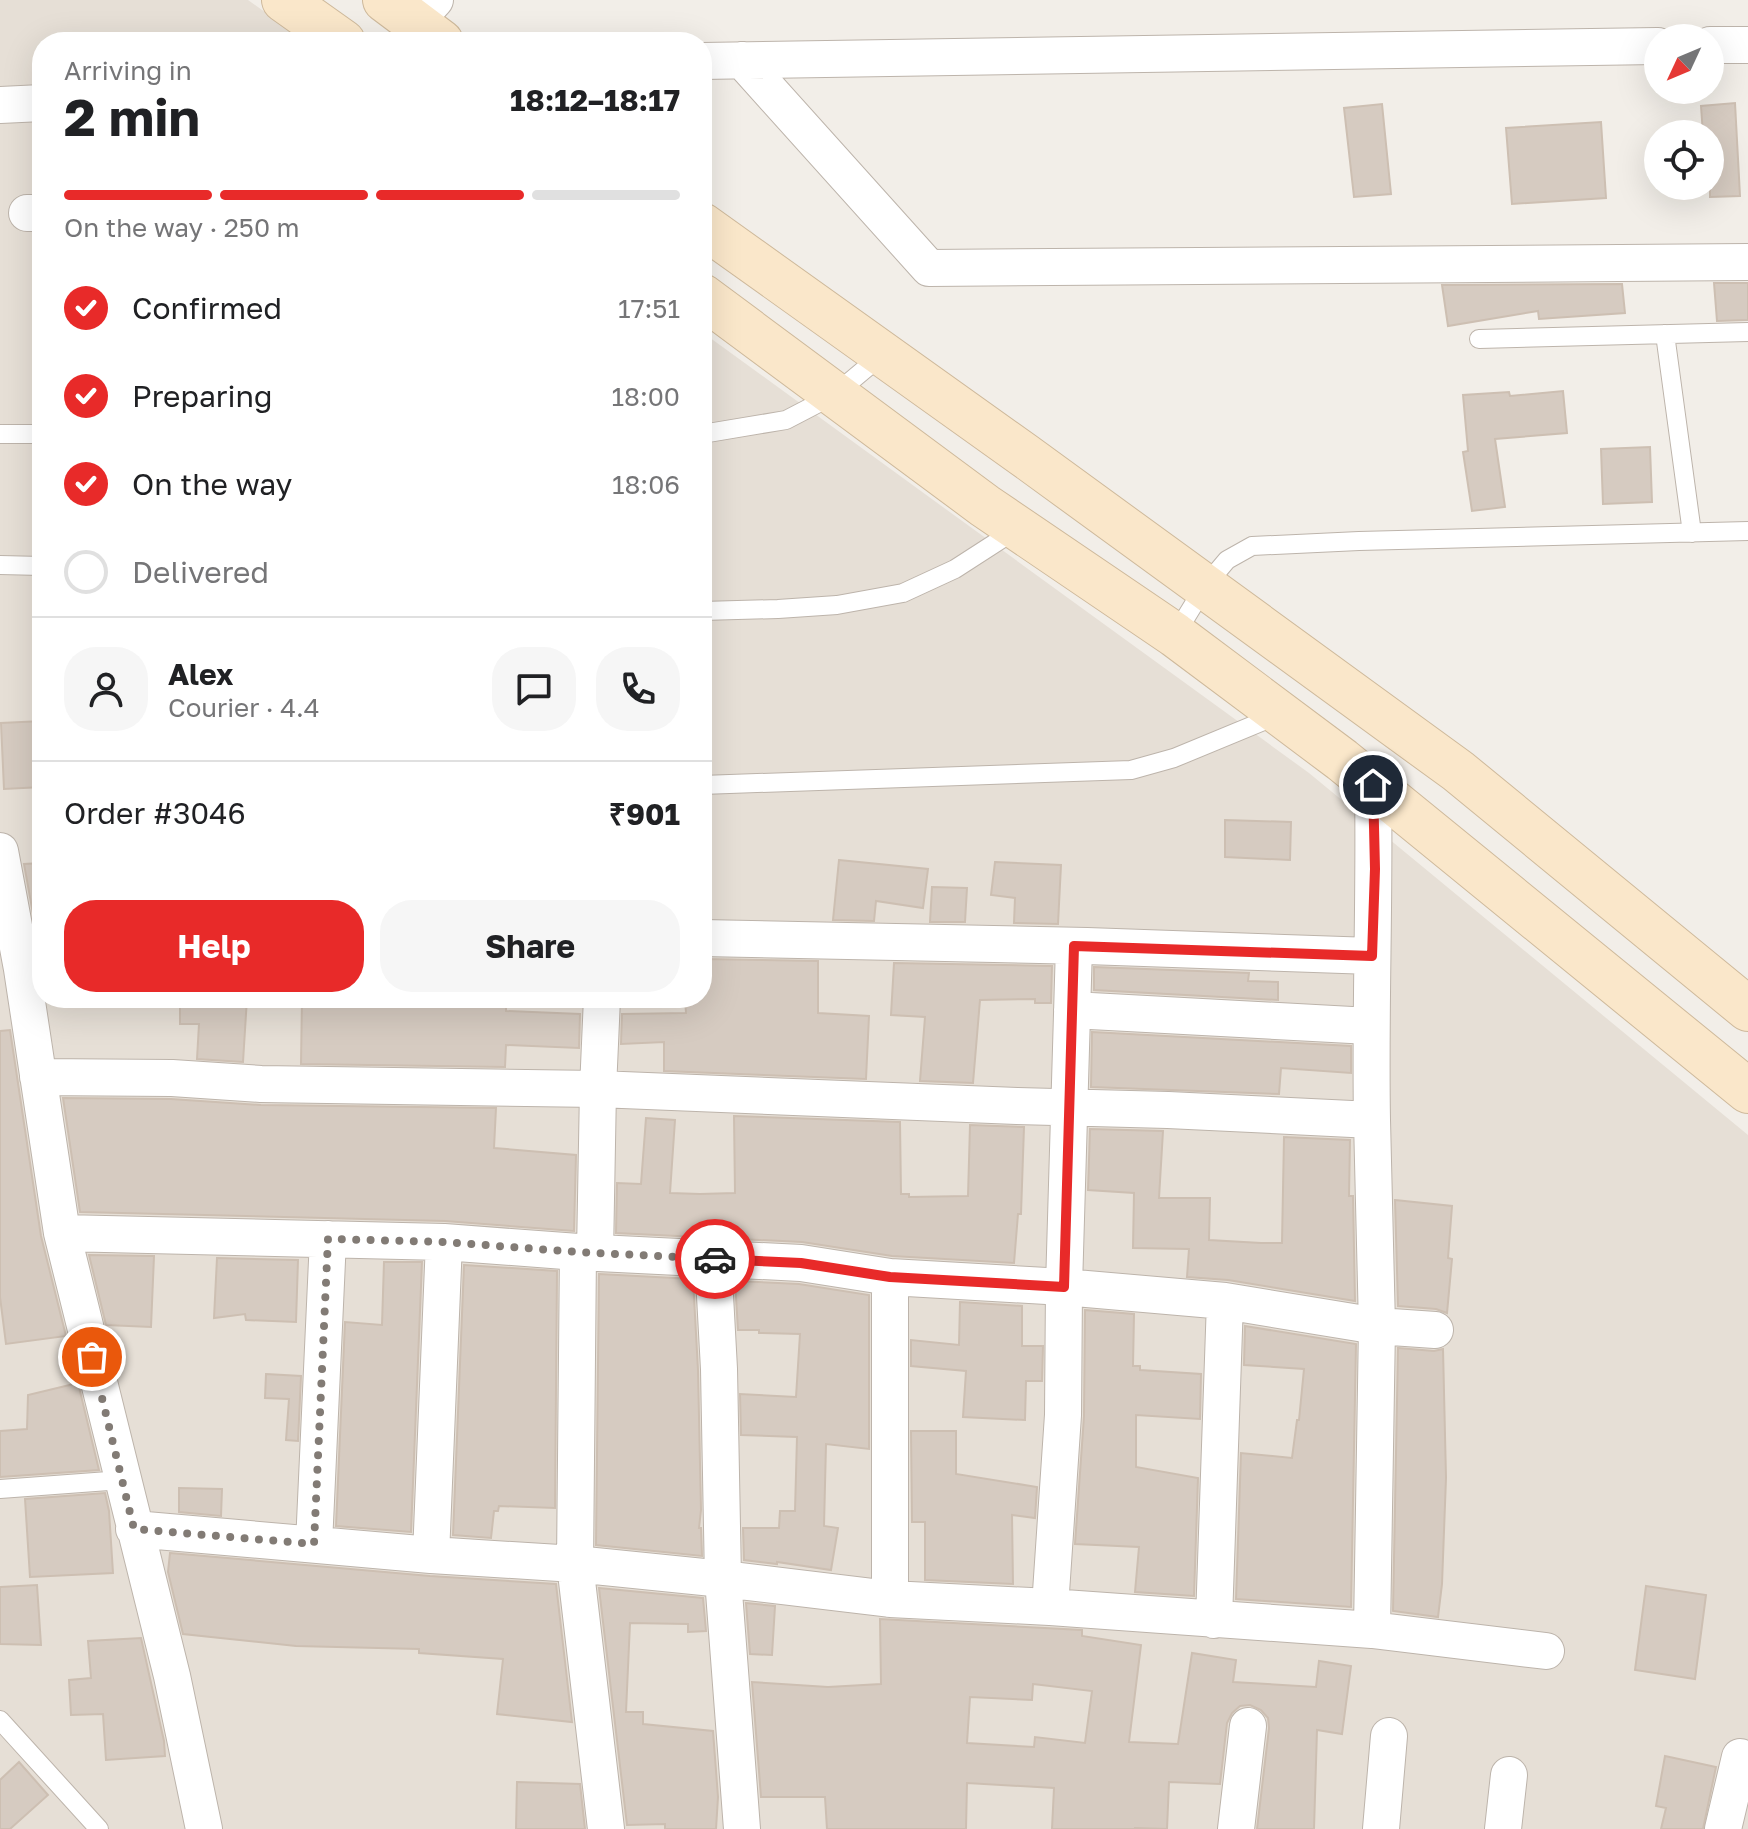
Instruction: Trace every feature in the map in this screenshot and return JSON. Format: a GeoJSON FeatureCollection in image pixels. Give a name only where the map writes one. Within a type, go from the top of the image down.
{"type":"FeatureCollection","features":[{"type":"Feature","properties":{"kind":"street"},"geometry":{"type":"LineString","coordinates":[[284,0],[329,32]]}},
{"type":"Feature","properties":{"kind":"street"},"geometry":{"type":"LineString","coordinates":[[1724,45],[1748,45]]}},
{"type":"Feature","properties":{"kind":"street"},"geometry":{"type":"LineString","coordinates":[[712,61],[1644,46]]}},
{"type":"Feature","properties":{"kind":"street"},"geometry":{"type":"LineString","coordinates":[[742,60],[929,268],[1748,262]]}},
{"type":"Feature","properties":{"kind":"street"},"geometry":{"type":"LineString","coordinates":[[0,105],[32,103]]}},
{"type":"Feature","properties":{"kind":"street"},"geometry":{"type":"LineString","coordinates":[[712,232],[1458,771],[1748,1009]]}},
{"type":"Feature","properties":{"kind":"street"},"geometry":{"type":"LineString","coordinates":[[712,304],[1017,529],[1175,635],[1281,714],[1373,785],[1748,1091]]}},
{"type":"Feature","properties":{"kind":"street"},"geometry":{"type":"LineString","coordinates":[[1372,1630],[1377,1326],[1370,1026],[1375,869],[1373,785]]}},
{"type":"Feature","properties":{"kind":"street"},"geometry":{"type":"LineString","coordinates":[[0,851],[27,924],[11,971],[38,1077],[62,1233],[172,1676],[204,1829]]}},
{"type":"Feature","properties":{"kind":"street"},"geometry":{"type":"LineString","coordinates":[[712,938],[1372,956]]}},
{"type":"Feature","properties":{"kind":"street"},"geometry":{"type":"LineString","coordinates":[[1050,1607],[1063,1415],[1074,946]]}},
{"type":"Feature","properties":{"kind":"street"},"geometry":{"type":"LineString","coordinates":[[602,1008],[586,1253],[575,1564],[606,1829]]}},
{"type":"Feature","properties":{"kind":"street"},"geometry":{"type":"LineString","coordinates":[[1072,1010],[1370,1026]]}},
{"type":"Feature","properties":{"kind":"street"},"geometry":{"type":"LineString","coordinates":[[38,1077],[598,1089],[1372,1120]]}},
{"type":"Feature","properties":{"kind":"street"},"geometry":{"type":"LineString","coordinates":[[62,1233],[444,1242],[586,1253],[801,1263],[890,1277],[1064,1287],[1225,1301],[1377,1326],[1435,1330]]}},
{"type":"Feature","properties":{"kind":"street"},"geometry":{"type":"LineString","coordinates":[[314,1544],[328,1239]]}},
{"type":"Feature","properties":{"kind":"street"},"geometry":{"type":"LineString","coordinates":[[431,1555],[444,1242]]}},
{"type":"Feature","properties":{"kind":"street"},"geometry":{"type":"LineString","coordinates":[[713,1259],[719,1369],[723,1579],[742,1829]]}},
{"type":"Feature","properties":{"kind":"street"},"geometry":{"type":"LineString","coordinates":[[890,1277],[890,1599]]}},
{"type":"Feature","properties":{"kind":"street"},"geometry":{"type":"LineString","coordinates":[[1214,1620],[1225,1301]]}},
{"type":"Feature","properties":{"kind":"street"},"geometry":{"type":"LineString","coordinates":[[134,1529],[431,1555],[575,1564],[890,1599],[1372,1630],[1546,1651]]}},
{"type":"Feature","properties":{"kind":"street"},"geometry":{"type":"LineString","coordinates":[[1236,1829],[1248,1726]]}},
{"type":"Feature","properties":{"kind":"street"},"geometry":{"type":"LineString","coordinates":[[1381,1829],[1389,1736]]}},
{"type":"Feature","properties":{"kind":"street"},"geometry":{"type":"LineString","coordinates":[[1723,1829],[1740,1757]]}},
{"type":"Feature","properties":{"kind":"street"},"geometry":{"type":"LineString","coordinates":[[1503,1829],[1509,1775]]}},
{"type":"Feature","properties":{"kind":"lane"},"geometry":{"type":"LineString","coordinates":[[1479,339],[1748,332]]}},
{"type":"Feature","properties":{"kind":"lane"},"geometry":{"type":"LineString","coordinates":[[1665,334],[1692,533]]}},
{"type":"Feature","properties":{"kind":"lane"},"geometry":{"type":"LineString","coordinates":[[712,432],[786,420],[834,395],[883,354]]}},
{"type":"Feature","properties":{"kind":"lane"},"geometry":{"type":"LineString","coordinates":[[0,434],[32,434]]}},
{"type":"Feature","properties":{"kind":"lane"},"geometry":{"type":"LineString","coordinates":[[712,611],[837,605],[903,593],[955,569],[1017,529]]}},
{"type":"Feature","properties":{"kind":"lane"},"geometry":{"type":"LineString","coordinates":[[1175,635],[1205,586],[1227,560],[1252,546],[1748,531]]}},
{"type":"Feature","properties":{"kind":"lane"},"geometry":{"type":"LineString","coordinates":[[0,565],[32,566]]}},
{"type":"Feature","properties":{"kind":"lane"},"geometry":{"type":"LineString","coordinates":[[712,785],[1131,770],[1174,758],[1281,714]]}},
{"type":"Feature","properties":{"kind":"lane"},"geometry":{"type":"LineString","coordinates":[[0,1489],[122,1480]]}},
{"type":"Feature","properties":{"kind":"lane"},"geometry":{"type":"LineString","coordinates":[[0,1720],[99,1829]]}},
{"type":"Feature","properties":{"kind":"shaded area"},"geometry":{"type":"Polygon","coordinates":[[[0,0],[248,0],[293,32],[32,32],[32,1008],[712,1008],[712,339],[1309,773],[1748,1135],[1748,1829],[0,1829],[0,0]]]}},
{"type":"Feature","properties":{"kind":"building"},"geometry":{"type":"Polygon","coordinates":[[[1735,103],[1740,196],[1724,197],[1724,120],[1702,120],[1701,106],[1735,103]]]}},
{"type":"Feature","properties":{"kind":"building"},"geometry":{"type":"Polygon","coordinates":[[[1382,104],[1391,194],[1354,197],[1344,108],[1382,104]]]}},
{"type":"Feature","properties":{"kind":"building"},"geometry":{"type":"Polygon","coordinates":[[[1601,122],[1606,198],[1512,204],[1506,128],[1601,122]]]}},
{"type":"Feature","properties":{"kind":"building"},"geometry":{"type":"Polygon","coordinates":[[[1714,283],[1748,283],[1748,320],[1717,321],[1714,283]]]}},
{"type":"Feature","properties":{"kind":"building"},"geometry":{"type":"Polygon","coordinates":[[[1622,284],[1625,313],[1539,319],[1538,311],[1448,326],[1442,285],[1622,284]]]}},
{"type":"Feature","properties":{"kind":"building"},"geometry":{"type":"Polygon","coordinates":[[[1563,391],[1567,433],[1495,439],[1505,507],[1472,511],[1463,452],[1468,451],[1463,395],[1509,392],[1510,396],[1563,391]]]}},
{"type":"Feature","properties":{"kind":"building"},"geometry":{"type":"Polygon","coordinates":[[[1650,447],[1652,502],[1603,504],[1601,449],[1650,447]]]}},
{"type":"Feature","properties":{"kind":"building"},"geometry":{"type":"Polygon","coordinates":[[[32,721],[32,788],[4,789],[1,723],[32,721]]]}},
{"type":"Feature","properties":{"kind":"building"},"geometry":{"type":"Polygon","coordinates":[[[1225,820],[1291,822],[1290,860],[1225,857],[1225,820]]]}},
{"type":"Feature","properties":{"kind":"building"},"geometry":{"type":"Polygon","coordinates":[[[839,860],[928,869],[923,908],[876,901],[874,921],[833,920],[839,860]]]}},
{"type":"Feature","properties":{"kind":"building"},"geometry":{"type":"Polygon","coordinates":[[[995,862],[1061,865],[1058,924],[1014,923],[1015,898],[991,895],[995,862]]]}},
{"type":"Feature","properties":{"kind":"building"},"geometry":{"type":"Polygon","coordinates":[[[24,864],[32,864],[32,908],[24,864]]]}},
{"type":"Feature","properties":{"kind":"building"},"geometry":{"type":"Polygon","coordinates":[[[932,887],[967,888],[965,922],[930,922],[932,887]]]}},
{"type":"Feature","properties":{"kind":"building"},"geometry":{"type":"Polygon","coordinates":[[[712,959],[818,961],[818,1013],[869,1016],[866,1079],[664,1071],[664,1042],[621,1044],[622,1014],[686,1013],[686,1008],[712,1008],[712,959]]]}},
{"type":"Feature","properties":{"kind":"building"},"geometry":{"type":"Polygon","coordinates":[[[894,963],[1052,966],[1051,1003],[1035,1003],[1035,999],[980,1000],[973,1083],[920,1081],[925,1017],[891,1015],[894,963]]]}},
{"type":"Feature","properties":{"kind":"building"},"geometry":{"type":"Polygon","coordinates":[[[1094,967],[1249,973],[1248,981],[1278,982],[1278,1000],[1094,990],[1094,967]]]}},
{"type":"Feature","properties":{"kind":"building"},"geometry":{"type":"Polygon","coordinates":[[[180,1008],[246,1008],[243,1062],[197,1059],[199,1024],[180,1024],[180,1008]]]}},
{"type":"Feature","properties":{"kind":"building"},"geometry":{"type":"Polygon","coordinates":[[[302,1008],[506,1008],[506,1011],[580,1014],[579,1048],[506,1045],[505,1067],[301,1064],[302,1008]]]}},
{"type":"Feature","properties":{"kind":"building"},"geometry":{"type":"Polygon","coordinates":[[[10,1030],[41,1236],[66,1336],[6,1344],[0,1297],[0,1031],[10,1030]]]}},
{"type":"Feature","properties":{"kind":"building"},"geometry":{"type":"Polygon","coordinates":[[[1092,1032],[1351,1046],[1351,1073],[1281,1068],[1279,1094],[1091,1087],[1092,1032]]]}},
{"type":"Feature","properties":{"kind":"building"},"geometry":{"type":"Polygon","coordinates":[[[63,1098],[171,1099],[261,1105],[496,1108],[494,1148],[576,1155],[574,1231],[445,1221],[80,1212],[63,1098]]]}},
{"type":"Feature","properties":{"kind":"building"},"geometry":{"type":"Polygon","coordinates":[[[734,1116],[900,1122],[901,1194],[909,1194],[909,1197],[968,1196],[970,1125],[1024,1127],[1021,1214],[1018,1214],[1014,1263],[892,1256],[802,1242],[616,1233],[617,1183],[641,1184],[646,1118],[675,1120],[670,1193],[700,1194],[735,1193],[734,1116]]]}},
{"type":"Feature","properties":{"kind":"building"},"geometry":{"type":"Polygon","coordinates":[[[1090,1129],[1163,1131],[1159,1198],[1210,1198],[1209,1240],[1261,1243],[1282,1243],[1284,1137],[1350,1140],[1349,1196],[1353,1196],[1355,1301],[1228,1280],[1187,1277],[1189,1249],[1133,1248],[1134,1193],[1088,1190],[1090,1129]]]}},
{"type":"Feature","properties":{"kind":"building"},"geometry":{"type":"Polygon","coordinates":[[[1395,1200],[1452,1206],[1448,1258],[1452,1259],[1447,1313],[1436,1309],[1398,1306],[1395,1200]]]}},
{"type":"Feature","properties":{"kind":"building"},"geometry":{"type":"Polygon","coordinates":[[[89,1255],[154,1256],[151,1327],[106,1325],[89,1255]]]}},
{"type":"Feature","properties":{"kind":"building"},"geometry":{"type":"Polygon","coordinates":[[[217,1258],[298,1260],[296,1322],[246,1320],[245,1314],[214,1318],[217,1258]]]}},
{"type":"Feature","properties":{"kind":"building"},"geometry":{"type":"Polygon","coordinates":[[[384,1262],[422,1262],[411,1532],[336,1526],[345,1322],[382,1325],[384,1262]]]}},
{"type":"Feature","properties":{"kind":"building"},"geometry":{"type":"Polygon","coordinates":[[[464,1265],[557,1271],[555,1508],[499,1506],[498,1511],[494,1511],[491,1538],[453,1535],[464,1265]]]}},
{"type":"Feature","properties":{"kind":"building"},"geometry":{"type":"Polygon","coordinates":[[[599,1274],[693,1279],[702,1556],[596,1545],[599,1274]]]}},
{"type":"Feature","properties":{"kind":"building"},"geometry":{"type":"Polygon","coordinates":[[[735,1281],[799,1284],[869,1295],[869,1449],[826,1444],[824,1526],[838,1528],[831,1570],[744,1560],[743,1528],[779,1528],[780,1511],[795,1511],[797,1437],[741,1435],[740,1394],[796,1397],[800,1334],[738,1330],[735,1281]]]}},
{"type":"Feature","properties":{"kind":"building"},"geometry":{"type":"Polygon","coordinates":[[[960,1302],[1022,1306],[1022,1346],[1043,1346],[1042,1381],[1026,1381],[1025,1420],[963,1417],[966,1371],[911,1366],[911,1340],[959,1345],[960,1302]]]}},
{"type":"Feature","properties":{"kind":"building"},"geometry":{"type":"Polygon","coordinates":[[[1085,1310],[1134,1314],[1133,1366],[1140,1366],[1140,1370],[1201,1374],[1200,1419],[1136,1415],[1136,1467],[1198,1478],[1194,1596],[1135,1592],[1139,1547],[1075,1544],[1084,1416],[1085,1310]]]}},
{"type":"Feature","properties":{"kind":"building"},"geometry":{"type":"Polygon","coordinates":[[[1245,1326],[1356,1344],[1351,1607],[1236,1599],[1241,1453],[1292,1458],[1304,1369],[1244,1365],[1245,1326]]]}},
{"type":"Feature","properties":{"kind":"building"},"geometry":{"type":"Polygon","coordinates":[[[1398,1348],[1443,1349],[1446,1478],[1438,1617],[1393,1611],[1398,1348]]]}},
{"type":"Feature","properties":{"kind":"building"},"geometry":{"type":"Polygon","coordinates":[[[266,1374],[301,1376],[298,1441],[286,1440],[289,1399],[265,1398],[266,1374]]]}},
{"type":"Feature","properties":{"kind":"building"},"geometry":{"type":"Polygon","coordinates":[[[78,1383],[99,1470],[0,1477],[0,1431],[27,1429],[28,1395],[78,1383]]]}},
{"type":"Feature","properties":{"kind":"building"},"geometry":{"type":"Polygon","coordinates":[[[911,1431],[956,1431],[956,1474],[1037,1487],[1035,1518],[1012,1515],[1013,1584],[925,1580],[925,1522],[912,1522],[911,1431]]]}},
{"type":"Feature","properties":{"kind":"building"},"geometry":{"type":"Polygon","coordinates":[[[179,1488],[222,1489],[221,1516],[179,1512],[179,1488]]]}},
{"type":"Feature","properties":{"kind":"building"},"geometry":{"type":"Polygon","coordinates":[[[105,1493],[113,1573],[30,1577],[25,1499],[105,1493]]]}},
{"type":"Feature","properties":{"kind":"building"},"geometry":{"type":"Polygon","coordinates":[[[170,1553],[556,1584],[572,1722],[497,1714],[503,1659],[419,1653],[419,1649],[296,1646],[183,1634],[168,1572],[170,1553]]]}},
{"type":"Feature","properties":{"kind":"building"},"geometry":{"type":"Polygon","coordinates":[[[37,1585],[41,1645],[0,1644],[0,1587],[37,1585]]]}},
{"type":"Feature","properties":{"kind":"building"},"geometry":{"type":"Polygon","coordinates":[[[1646,1586],[1706,1595],[1695,1679],[1635,1670],[1646,1586]]]}},
{"type":"Feature","properties":{"kind":"building"},"geometry":{"type":"Polygon","coordinates":[[[599,1588],[703,1598],[706,1631],[688,1632],[688,1624],[630,1623],[626,1712],[643,1712],[643,1724],[713,1731],[718,1797],[716,1829],[665,1829],[665,1824],[627,1825],[599,1588]]]}},
{"type":"Feature","properties":{"kind":"building"},"geometry":{"type":"Polygon","coordinates":[[[746,1603],[775,1606],[772,1655],[750,1654],[746,1603]]]}},
{"type":"Feature","properties":{"kind":"building"},"geometry":{"type":"Polygon","coordinates":[[[880,1619],[1082,1630],[1082,1636],[1141,1645],[1129,1742],[1178,1744],[1192,1653],[1236,1660],[1233,1682],[1316,1687],[1319,1661],[1351,1666],[1342,1734],[1317,1730],[1314,1829],[1257,1829],[1269,1728],[1268,1718],[1250,1705],[1240,1706],[1227,1723],[1220,1784],[1169,1782],[1167,1829],[1052,1829],[1054,1788],[967,1783],[966,1829],[827,1829],[825,1797],[761,1797],[752,1682],[828,1687],[881,1684],[880,1619]],[[1033,1684],[1032,1700],[970,1697],[967,1743],[1034,1747],[1035,1737],[1085,1743],[1092,1691],[1033,1684]]]}},
{"type":"Feature","properties":{"kind":"building"},"geometry":{"type":"Polygon","coordinates":[[[141,1638],[165,1756],[106,1760],[103,1714],[71,1715],[69,1680],[91,1678],[88,1641],[141,1638]]]}},
{"type":"Feature","properties":{"kind":"building"},"geometry":{"type":"Polygon","coordinates":[[[1665,1756],[1716,1767],[1703,1829],[1661,1829],[1666,1808],[1656,1806],[1665,1756]]]}},
{"type":"Feature","properties":{"kind":"building"},"geometry":{"type":"Polygon","coordinates":[[[19,1762],[48,1795],[10,1829],[0,1829],[0,1780],[19,1762]]]}},
{"type":"Feature","properties":{"kind":"building"},"geometry":{"type":"Polygon","coordinates":[[[517,1782],[580,1784],[585,1829],[516,1829],[517,1782]]]}},
{"type":"Feature","properties":{"kind":"way so far"},"geometry":{"type":"LineString","coordinates":[[92,1357],[134,1529],[314,1544],[328,1239],[444,1242],[715,1259]]}},
{"type":"Feature","properties":{"kind":"route"},"geometry":{"type":"LineString","coordinates":[[715,1259],[801,1263],[890,1277],[1064,1287],[1074,946],[1372,956],[1375,869],[1373,785]]}}]}
